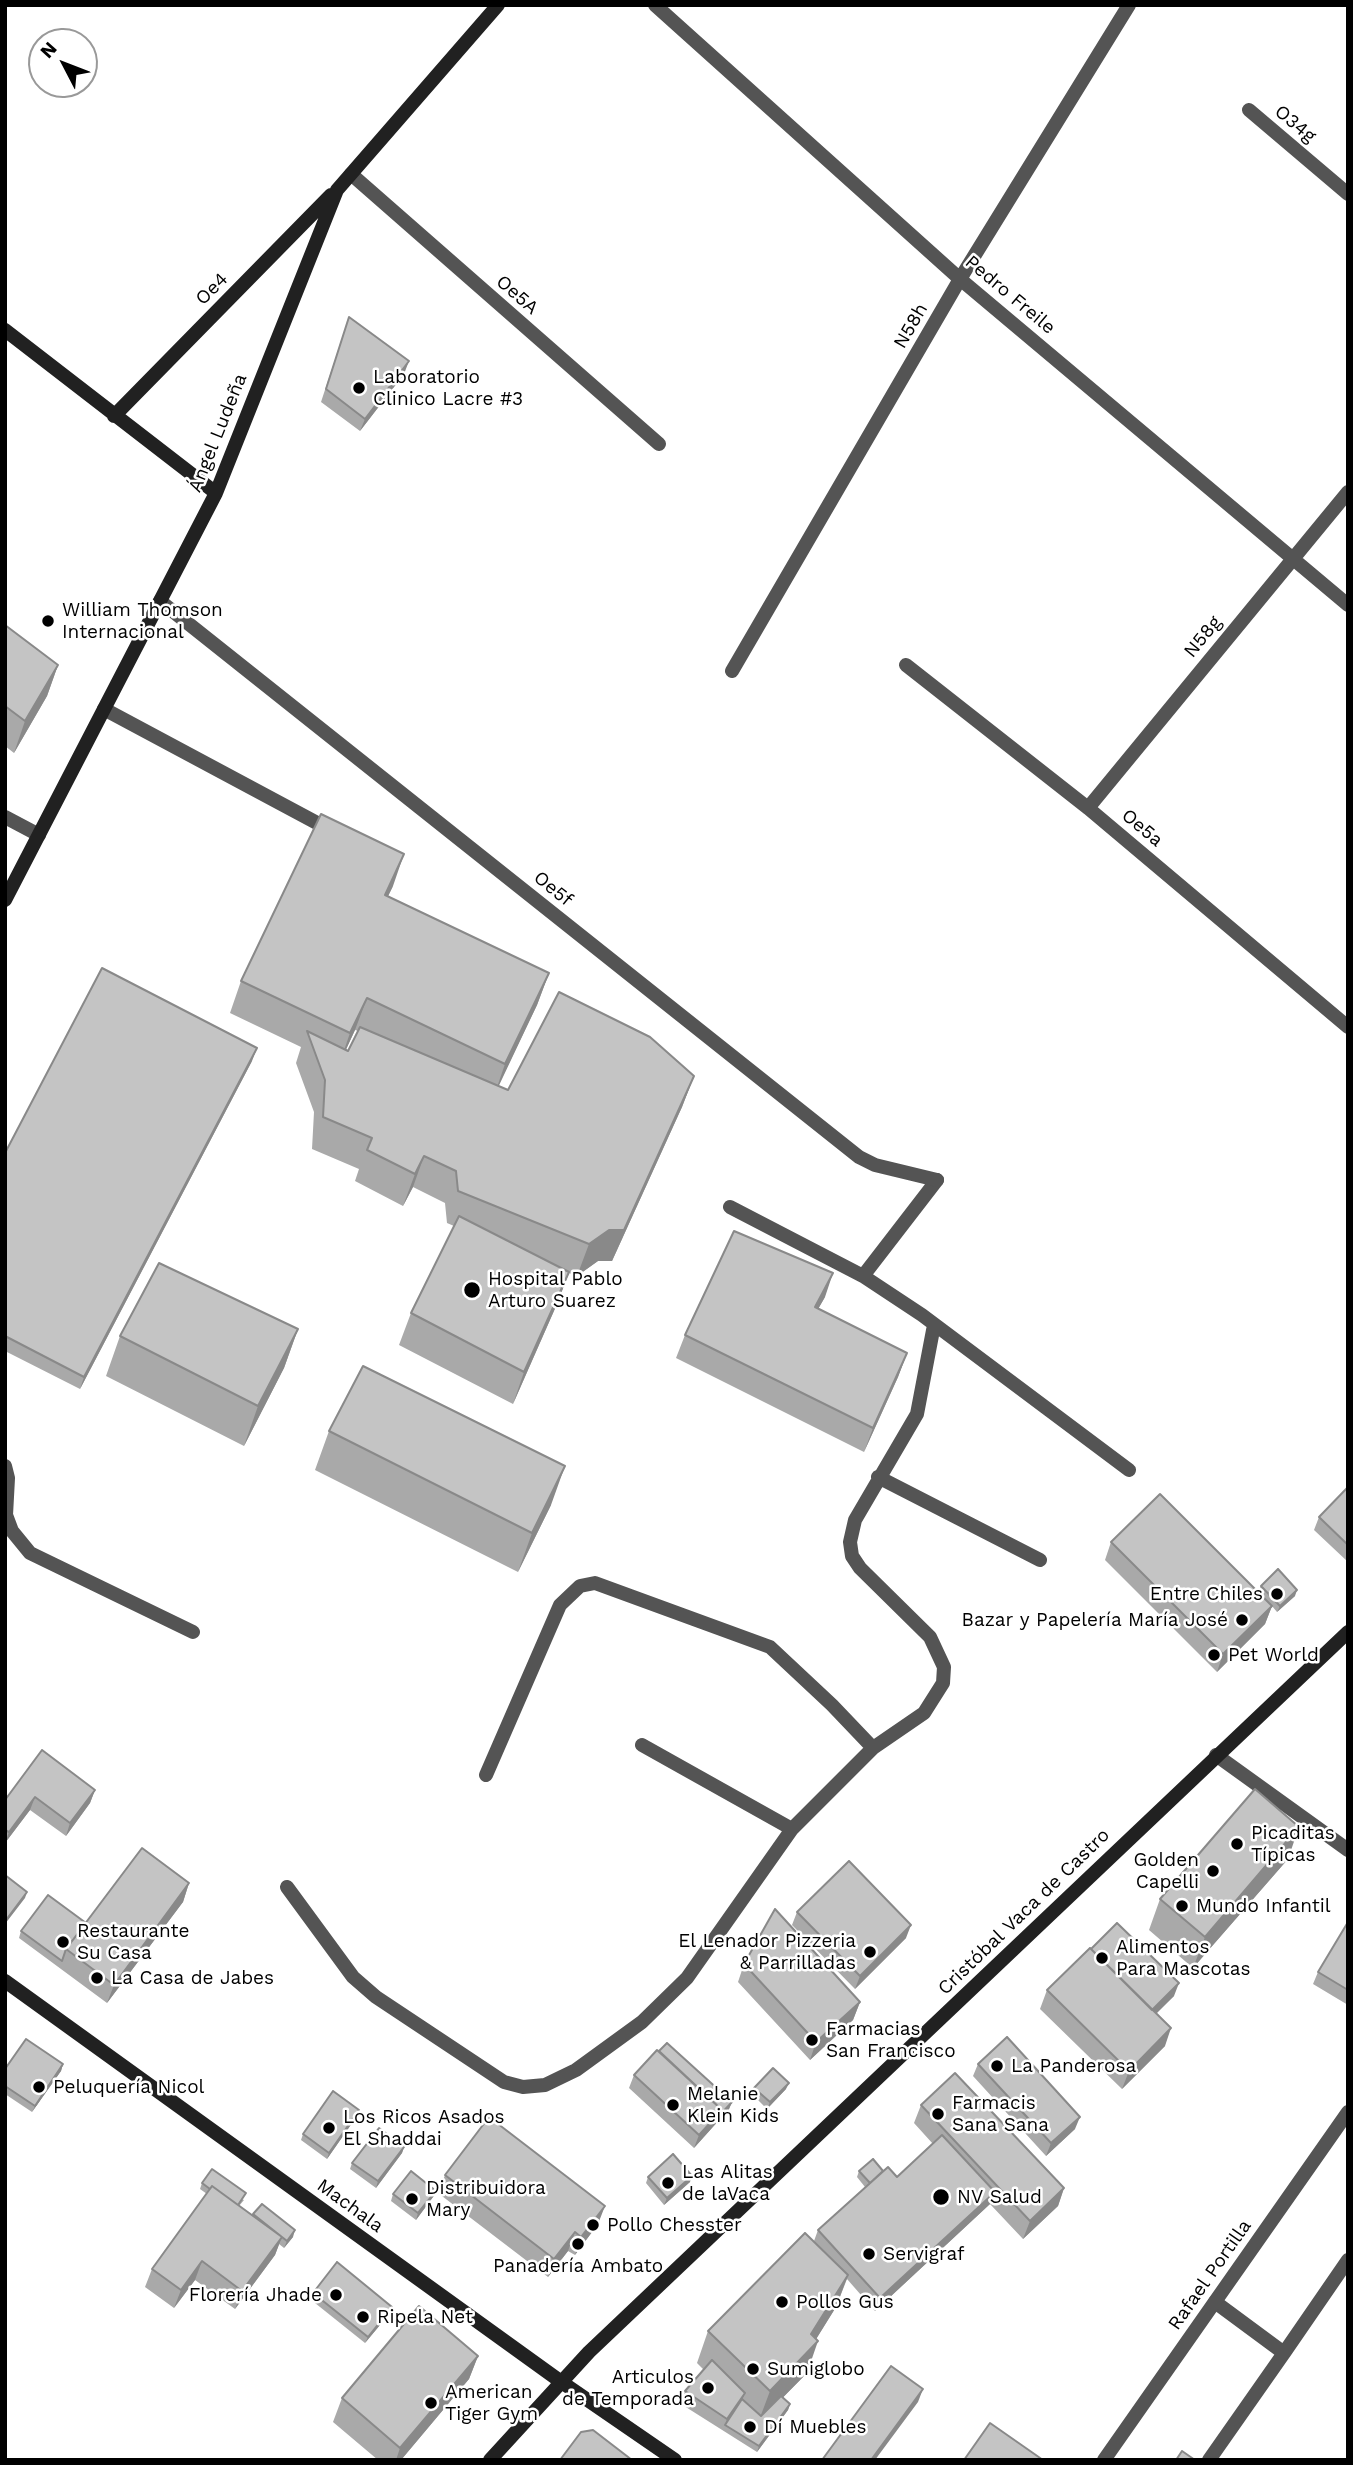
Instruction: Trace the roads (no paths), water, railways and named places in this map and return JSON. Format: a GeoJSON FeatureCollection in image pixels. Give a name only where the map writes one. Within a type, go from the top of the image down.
{"type":"FeatureCollection","features":[{"type":"Feature","properties":{"kind":"main road","name":"Ángel Ludeña"},"geometry":{"type":"LineString","coordinates":[[5,900],[216,493],[337,190],[498,5]]}},
{"type":"Feature","properties":{"kind":"main road","name":"Oe4"},"geometry":{"type":"LineString","coordinates":[[114,416],[337,190]]}},
{"type":"Feature","properties":{"kind":"main road"},"geometry":{"type":"LineString","coordinates":[[5,330],[216,493]]}},
{"type":"Feature","properties":{"kind":"main road","name":"Cristóbal Vaca de Castro"},"geometry":{"type":"LineString","coordinates":[[491,2460],[560,2381],[1348,1632]]}},
{"type":"Feature","properties":{"kind":"main road","name":"Machala"},"geometry":{"type":"LineString","coordinates":[[5,1981],[560,2381],[675,2460]]}},
{"type":"Feature","properties":{"kind":"street","name":"Pedro Freile"},"geometry":{"type":"LineString","coordinates":[[655,5],[960,279],[1348,605]]}},
{"type":"Feature","properties":{"kind":"street","name":"N58h"},"geometry":{"type":"LineString","coordinates":[[732,671],[960,279],[1129,5]]}},
{"type":"Feature","properties":{"kind":"street","name":"O34g"},"geometry":{"type":"LineString","coordinates":[[1249,110],[1348,194]]}},
{"type":"Feature","properties":{"kind":"street","name":"Oe5A"},"geometry":{"type":"LineString","coordinates":[[351,174],[659,444]]}},
{"type":"Feature","properties":{"kind":"street","name":"N58g"},"geometry":{"type":"LineString","coordinates":[[1088,808],[1348,492]]}},
{"type":"Feature","properties":{"kind":"street","name":"Oe5f"},"geometry":{"type":"LineString","coordinates":[[160,601],[859,1157],[875,1165],[937,1180],[863,1276]]}},
{"type":"Feature","properties":{"kind":"street","name":"Oe5a"},"geometry":{"type":"LineString","coordinates":[[906,665],[1088,808],[1348,1027]]}},
{"type":"Feature","properties":{"kind":"street"},"geometry":{"type":"LineString","coordinates":[[104,709],[333,832]]}},
{"type":"Feature","properties":{"kind":"street"},"geometry":{"type":"LineString","coordinates":[[5,817],[39,835]]}},
{"type":"Feature","properties":{"kind":"street"},"geometry":{"type":"LineString","coordinates":[[730,1207],[863,1276],[934,1325],[1129,1470]]}},
{"type":"Feature","properties":{"kind":"street"},"geometry":{"type":"LineString","coordinates":[[287,1887],[333,1954],[353,1977],[376,1997],[504,2082],[523,2087],[545,2085],[576,2070],[642,2022],[687,1978],[792,1829],[873,1748],[924,1713],[943,1683],[944,1667],[930,1637],[852,1556],[850,1542],[855,1520],[917,1414],[934,1325]]}},
{"type":"Feature","properties":{"kind":"street"},"geometry":{"type":"LineString","coordinates":[[5,1466],[8,1478],[6,1515],[12,1531],[30,1553],[193,1632]]}},
{"type":"Feature","properties":{"kind":"street"},"geometry":{"type":"LineString","coordinates":[[878,1477],[1040,1560]]}},
{"type":"Feature","properties":{"kind":"street"},"geometry":{"type":"LineString","coordinates":[[486,1775],[560,1605],[580,1586],[595,1583],[770,1647],[832,1704],[873,1748]]}},
{"type":"Feature","properties":{"kind":"street"},"geometry":{"type":"LineString","coordinates":[[642,1745],[792,1829]]}},
{"type":"Feature","properties":{"kind":"street"},"geometry":{"type":"LineString","coordinates":[[1216,1755],[1348,1850]]}},
{"type":"Feature","properties":{"kind":"street","name":"Rafael Portilla"},"geometry":{"type":"LineString","coordinates":[[1104,2460],[1348,2112]]}},
{"type":"Feature","properties":{"kind":"street"},"geometry":{"type":"LineString","coordinates":[[1209,2460],[1348,2260]]}},
{"type":"Feature","properties":{"kind":"street"},"geometry":{"type":"LineString","coordinates":[[1215,2302],[1284,2353]]}},
{"type":"Feature","properties":{"kind":"place","name":"Laboratorio Clinico Lacre #3"},"geometry":{"type":"Point","coordinates":[359,388]}},
{"type":"Feature","properties":{"kind":"place","name":"William Thomson Internacional"},"geometry":{"type":"Point","coordinates":[48,621]}},
{"type":"Feature","properties":{"kind":"place","name":"Hospital Pablo Arturo Suarez"},"geometry":{"type":"Point","coordinates":[472,1290]}},
{"type":"Feature","properties":{"kind":"place","name":"Entre Chiles"},"geometry":{"type":"Point","coordinates":[1277,1594]}},
{"type":"Feature","properties":{"kind":"place","name":"Bazar y Papelería María José"},"geometry":{"type":"Point","coordinates":[1242,1620]}},
{"type":"Feature","properties":{"kind":"place","name":"Pet World"},"geometry":{"type":"Point","coordinates":[1214,1655]}},
{"type":"Feature","properties":{"kind":"place","name":"Picaditas Típicas"},"geometry":{"type":"Point","coordinates":[1237,1844]}},
{"type":"Feature","properties":{"kind":"place","name":"Golden Capelli"},"geometry":{"type":"Point","coordinates":[1213,1871]}},
{"type":"Feature","properties":{"kind":"place","name":"Mundo Infantil"},"geometry":{"type":"Point","coordinates":[1182,1906]}},
{"type":"Feature","properties":{"kind":"place","name":"Restaurante Su Casa"},"geometry":{"type":"Point","coordinates":[63,1942]}},
{"type":"Feature","properties":{"kind":"place","name":"El Lenador Pizzeria & Parrilladas"},"geometry":{"type":"Point","coordinates":[870,1952]}},
{"type":"Feature","properties":{"kind":"place","name":"Alimentos Para Mascotas"},"geometry":{"type":"Point","coordinates":[1102,1958]}},
{"type":"Feature","properties":{"kind":"place","name":"La Casa de Jabes"},"geometry":{"type":"Point","coordinates":[97,1978]}},
{"type":"Feature","properties":{"kind":"place","name":"Farmacias San Francisco"},"geometry":{"type":"Point","coordinates":[812,2040]}},
{"type":"Feature","properties":{"kind":"place","name":"La Panderosa"},"geometry":{"type":"Point","coordinates":[997,2066]}},
{"type":"Feature","properties":{"kind":"place","name":"Peluquería Nicol"},"geometry":{"type":"Point","coordinates":[39,2087]}},
{"type":"Feature","properties":{"kind":"place","name":"Melanie Klein Kids"},"geometry":{"type":"Point","coordinates":[673,2105]}},
{"type":"Feature","properties":{"kind":"place","name":"Farmacis Sana Sana"},"geometry":{"type":"Point","coordinates":[938,2114]}},
{"type":"Feature","properties":{"kind":"place","name":"Los Ricos Asados El Shaddai"},"geometry":{"type":"Point","coordinates":[329,2128]}},
{"type":"Feature","properties":{"kind":"place","name":"Las Alitas de laVaca"},"geometry":{"type":"Point","coordinates":[668,2183]}},
{"type":"Feature","properties":{"kind":"place","name":"NV Salud"},"geometry":{"type":"Point","coordinates":[941,2197]}},
{"type":"Feature","properties":{"kind":"place","name":"Distribuidora Mary"},"geometry":{"type":"Point","coordinates":[412,2199]}},
{"type":"Feature","properties":{"kind":"place","name":"Pollo Chesster"},"geometry":{"type":"Point","coordinates":[593,2225]}},
{"type":"Feature","properties":{"kind":"place","name":"Panadería Ambato"},"geometry":{"type":"Point","coordinates":[578,2244]}},
{"type":"Feature","properties":{"kind":"place","name":"Servigraf"},"geometry":{"type":"Point","coordinates":[869,2254]}},
{"type":"Feature","properties":{"kind":"place","name":"Florería Jhade"},"geometry":{"type":"Point","coordinates":[336,2295]}},
{"type":"Feature","properties":{"kind":"place","name":"Pollos Gus"},"geometry":{"type":"Point","coordinates":[782,2302]}},
{"type":"Feature","properties":{"kind":"place","name":"Ripela Net"},"geometry":{"type":"Point","coordinates":[363,2317]}},
{"type":"Feature","properties":{"kind":"place","name":"Sumiglobo"},"geometry":{"type":"Point","coordinates":[753,2369]}},
{"type":"Feature","properties":{"kind":"place","name":"Articulos de Temporada"},"geometry":{"type":"Point","coordinates":[708,2388]}},
{"type":"Feature","properties":{"kind":"place","name":"American Tiger Gym"},"geometry":{"type":"Point","coordinates":[431,2403]}},
{"type":"Feature","properties":{"kind":"place","name":"Dí Muebles"},"geometry":{"type":"Point","coordinates":[750,2427]}}]}
